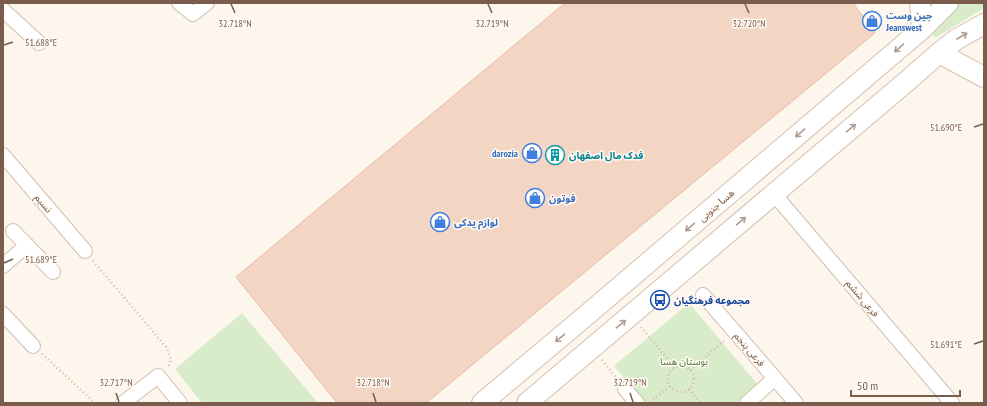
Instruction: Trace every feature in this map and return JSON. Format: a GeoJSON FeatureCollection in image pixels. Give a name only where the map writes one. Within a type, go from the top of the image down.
{"type":"FeatureCollection","features":[{"type":"Feature","properties":{"kind":"main road"},"geometry":{"type":"LineString","coordinates":[[920,3],[922,29]]}},
{"type":"Feature","properties":{"kind":"main road","name":"هسا جنوبی"},"geometry":{"type":"LineString","coordinates":[[482,403],[922,29],[948,3]]}},
{"type":"Feature","properties":{"kind":"main road"},"geometry":{"type":"LineString","coordinates":[[527,403],[906,82],[938,53],[957,39],[984,24]]}},
{"type":"Feature","properties":{"kind":"main road"},"geometry":{"type":"LineString","coordinates":[[938,53],[984,77]]}},
{"type":"Feature","properties":{"kind":"main road"},"geometry":{"type":"LineString","coordinates":[[582,319],[596,344]]}},
{"type":"Feature","properties":{"kind":"street"},"geometry":{"type":"LineString","coordinates":[[179,3],[192,14],[207,3]]}},
{"type":"Feature","properties":{"kind":"street"},"geometry":{"type":"LineString","coordinates":[[3,10],[38,43]]}},
{"type":"Feature","properties":{"kind":"street","name":"نسیم"},"geometry":{"type":"LineString","coordinates":[[3,155],[85,251]]}},
{"type":"Feature","properties":{"kind":"street","name":"فرعی ششم"},"geometry":{"type":"LineString","coordinates":[[774,194],[952,403]]}},
{"type":"Feature","properties":{"kind":"street"},"geometry":{"type":"LineString","coordinates":[[13,231],[53,272]]}},
{"type":"Feature","properties":{"kind":"street"},"geometry":{"type":"LineString","coordinates":[[3,266],[27,245]]}},
{"type":"Feature","properties":{"kind":"street","name":"فرعی پنجم"},"geometry":{"type":"LineString","coordinates":[[703,295],[796,403]]}},
{"type":"Feature","properties":{"kind":"street"},"geometry":{"type":"LineString","coordinates":[[3,314],[33,346]]}},
{"type":"Feature","properties":{"kind":"street"},"geometry":{"type":"LineString","coordinates":[[123,403],[158,376],[180,403]]}},
{"type":"Feature","properties":{"kind":"street"},"geometry":{"type":"LineString","coordinates":[[747,403],[775,378]]}},
{"type":"Feature","properties":{"kind":"street"},"geometry":{"type":"LineString","coordinates":[[625,389],[636,403]]}},
{"type":"Feature","properties":{"kind":"path"},"geometry":{"type":"LineString","coordinates":[[85,251],[167,348],[171,360],[168,369],[158,376]]}},
{"type":"Feature","properties":{"kind":"path"},"geometry":{"type":"LineString","coordinates":[[649,337],[675,368]]}},
{"type":"Feature","properties":{"kind":"path"},"geometry":{"type":"LineString","coordinates":[[690,370],[722,342]]}},
{"type":"Feature","properties":{"kind":"path"},"geometry":{"type":"LineString","coordinates":[[596,344],[625,389]]}},
{"type":"Feature","properties":{"kind":"path"},"geometry":{"type":"LineString","coordinates":[[33,346],[95,403]]}},
{"type":"Feature","properties":{"kind":"path"},"geometry":{"type":"LineString","coordinates":[[682,367],[690,370],[694,378],[689,389],[681,392],[676,391],[670,386],[668,378],[675,368],[682,367]]}},
{"type":"Feature","properties":{"kind":"path"},"geometry":{"type":"LineString","coordinates":[[649,403],[670,386]]}},
{"type":"Feature","properties":{"kind":"path"},"geometry":{"type":"LineString","coordinates":[[689,389],[700,403]]}},
{"type":"Feature","properties":{"kind":"green space"},"geometry":{"type":"Polygon","coordinates":[[[959,3],[984,3],[984,8],[935,38],[932,33],[959,3]]]}},
{"type":"Feature","properties":{"kind":"green space","name":"بوستان هسا"},"geometry":{"type":"Polygon","coordinates":[[[689,303],[759,386],[739,403],[645,403],[614,366],[689,303]]]}},
{"type":"Feature","properties":{"kind":"green space"},"geometry":{"type":"Polygon","coordinates":[[[242,313],[318,403],[202,403],[175,369],[242,313]]]}},
{"type":"Feature","properties":{"kind":"building","name":"فدک مال اصفهان"},"geometry":{"type":"Polygon","coordinates":[[[565,3],[853,3],[875,33],[426,403],[337,403],[236,277],[565,3]]]}},
{"type":"Feature","properties":{"kind":"place","name":"جین وست Jeanswest"},"geometry":{"type":"Point","coordinates":[872,21]}},
{"type":"Feature","properties":{"kind":"place","name":"darozia"},"geometry":{"type":"Point","coordinates":[532,153]}},
{"type":"Feature","properties":{"kind":"place","name":"فدک مال اصفهان"},"geometry":{"type":"Point","coordinates":[555,155]}},
{"type":"Feature","properties":{"kind":"place","name":"فوتون"},"geometry":{"type":"Point","coordinates":[535,198]}},
{"type":"Feature","properties":{"kind":"place","name":"لوازم یدکی"},"geometry":{"type":"Point","coordinates":[440,222]}},
{"type":"Feature","properties":{"kind":"place","name":"مجموعه فرهنگیان"},"geometry":{"type":"Point","coordinates":[660,300]}}]}
